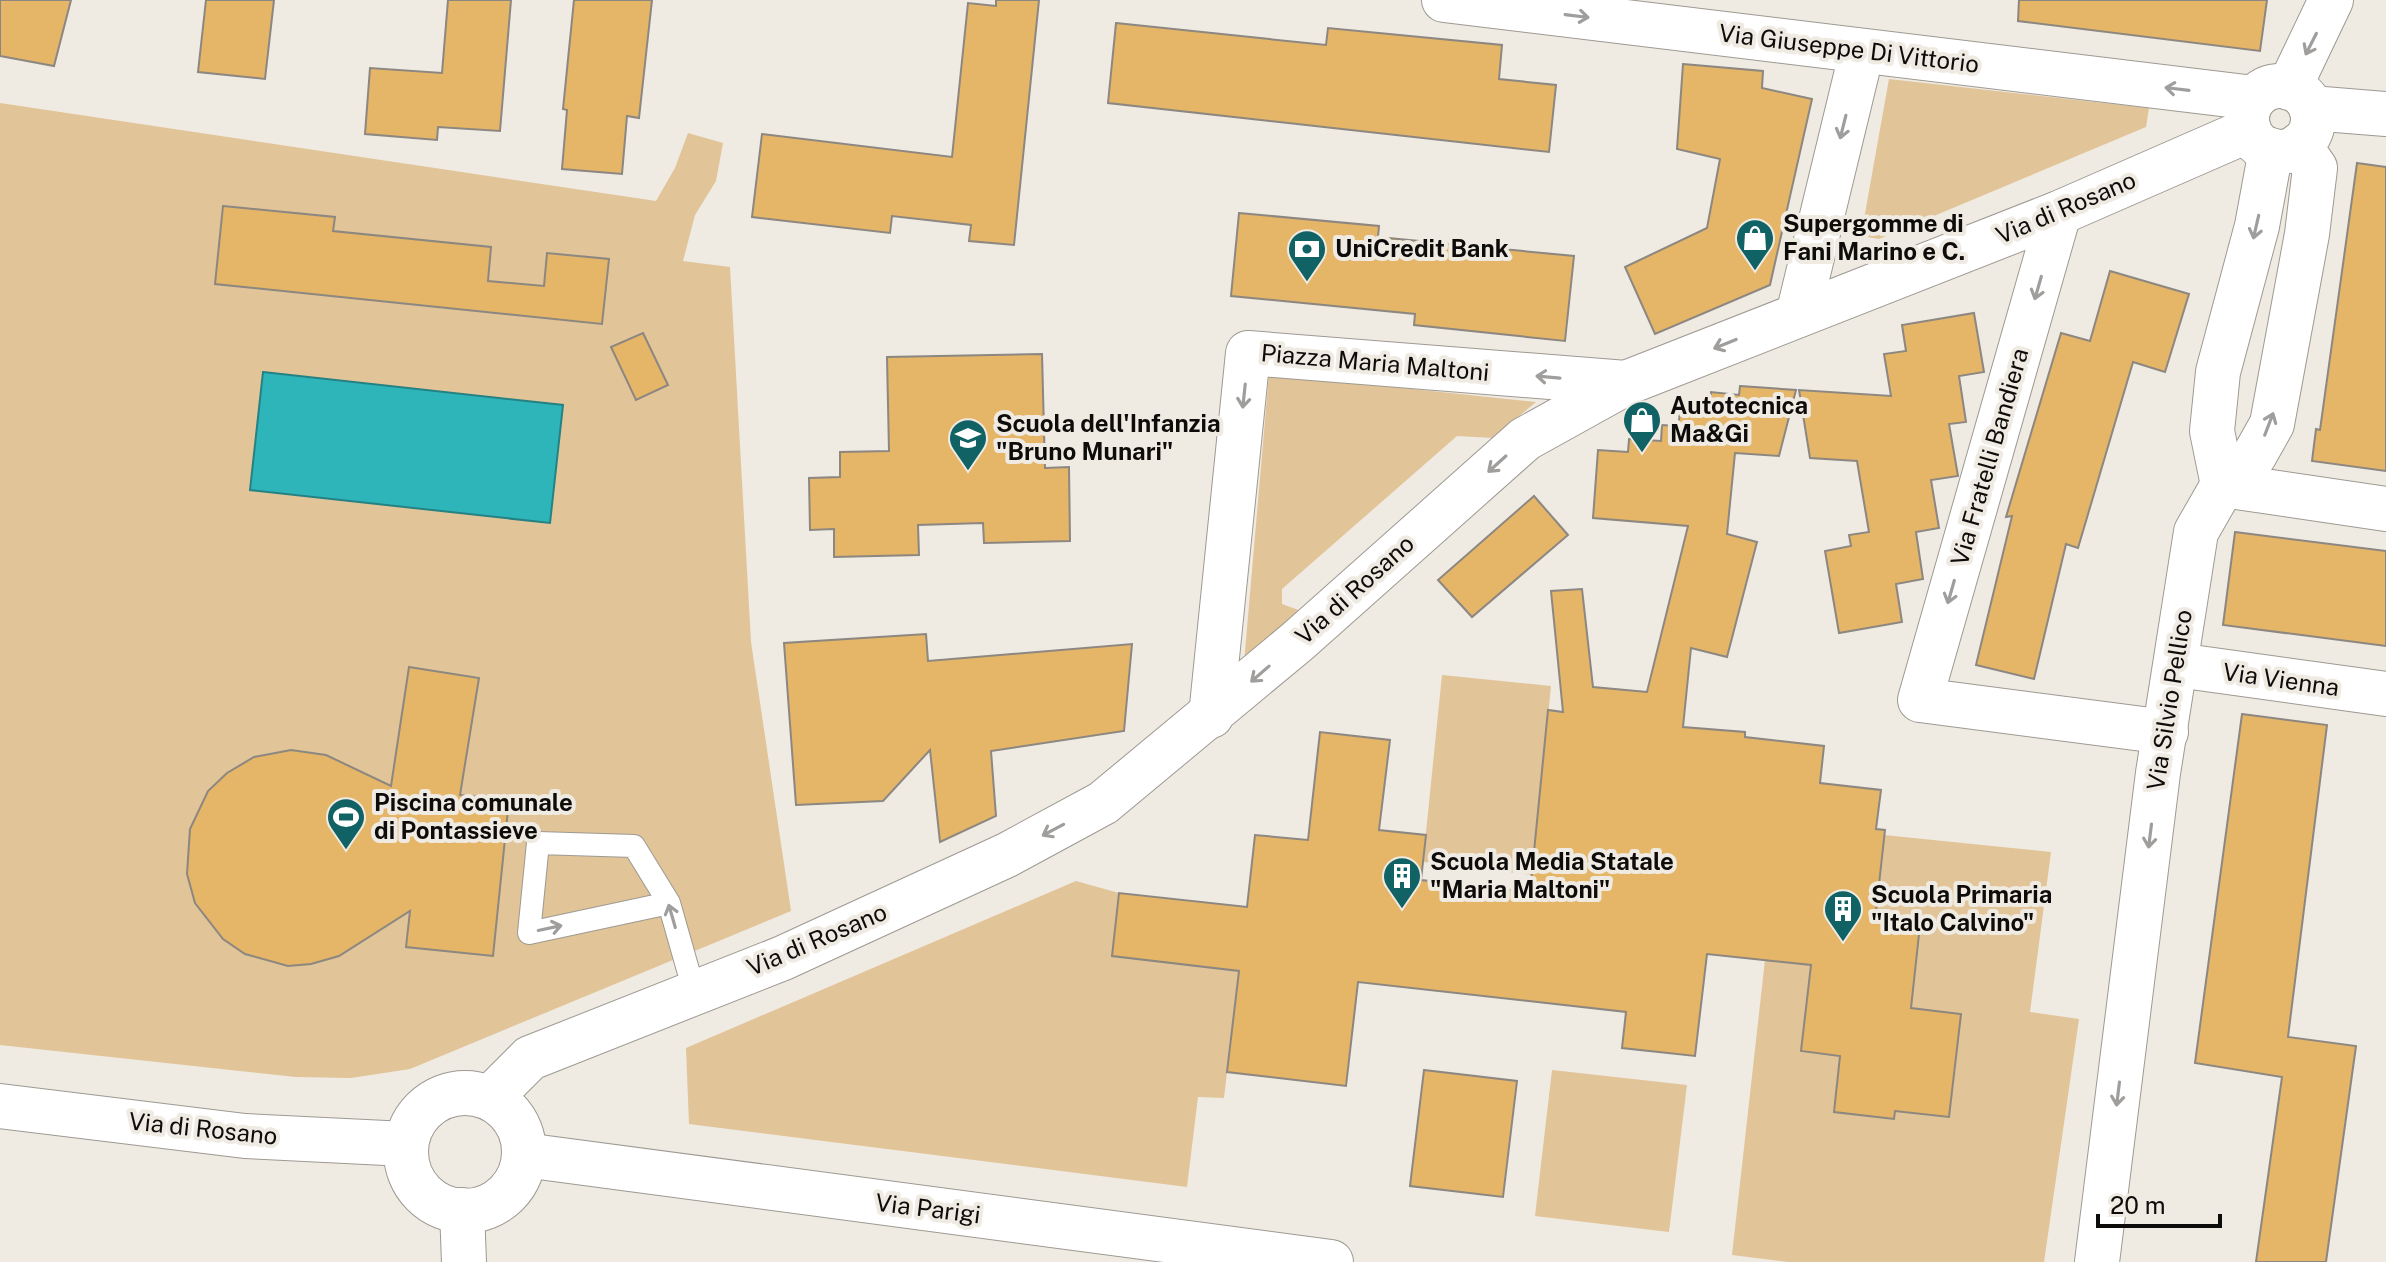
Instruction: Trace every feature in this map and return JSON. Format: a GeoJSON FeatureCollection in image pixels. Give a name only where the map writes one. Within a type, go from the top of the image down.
{"type":"FeatureCollection","features":[{"type":"Feature","properties":{"kind":"street","name":"Via Giuseppe Di Vittorio"},"geometry":{"type":"LineString","coordinates":[[1444,0],[1862,51],[2279,120],[2386,114]]}},
{"type":"Feature","properties":{"kind":"street"},"geometry":{"type":"LineString","coordinates":[[2331,0],[2279,120],[2257,226],[2218,372],[2212,431],[2223,485],[2386,509]]}},
{"type":"Feature","properties":{"kind":"street"},"geometry":{"type":"LineString","coordinates":[[1798,315],[1862,51]]}},
{"type":"Feature","properties":{"kind":"street","name":"Via di Rosano"},"geometry":{"type":"LineString","coordinates":[[490,1098],[530,1058],[783,958],[1007,855],[1103,803],[1211,716],[1525,439],[1626,383],[2059,213],[2279,120]]}},
{"type":"Feature","properties":{"kind":"street","name":"Via Silvio Pellico"},"geometry":{"type":"LineString","coordinates":[[2097,1262],[2166,732],[2196,532],[2223,485],[2254,456],[2272,424],[2307,234],[2315,168],[2279,120]]}},
{"type":"Feature","properties":{"kind":"street","name":"Via Fratelli Bandiera"},"geometry":{"type":"LineString","coordinates":[[2059,213],[1920,700],[2166,732]]}},
{"type":"Feature","properties":{"kind":"street","name":"Piazza Maria Maltoni"},"geometry":{"type":"LineString","coordinates":[[1211,716],[1248,353],[1626,383]]}},
{"type":"Feature","properties":{"kind":"street","name":"Via Vienna"},"geometry":{"type":"LineString","coordinates":[[2177,665],[2386,694]]}},
{"type":"Feature","properties":{"kind":"street"},"geometry":{"type":"LineString","coordinates":[[460,1093],[490,1098],[503,1106],[518,1126],[524,1155],[522,1168],[508,1193],[480,1209],[462,1210],[443,1206],[415,1184],[408,1167],[406,1144],[420,1114],[431,1104],[460,1093]]}},
{"type":"Feature","properties":{"kind":"street","name":"Via di Rosano"},"geometry":{"type":"LineString","coordinates":[[0,1106],[245,1136],[406,1144]]}},
{"type":"Feature","properties":{"kind":"street","name":"Via Parigi"},"geometry":{"type":"LineString","coordinates":[[524,1155],[1331,1262]]}},
{"type":"Feature","properties":{"kind":"street"},"geometry":{"type":"LineString","coordinates":[[462,1210],[464,1262]]}},
{"type":"Feature","properties":{"kind":"lane"},"geometry":{"type":"LineString","coordinates":[[669,903],[529,933],[538,843],[634,846],[669,903],[694,991]]}},
{"type":"Feature","properties":{"kind":"shaded area"},"geometry":{"type":"Polygon","coordinates":[[[1889,79],[2149,108],[2146,127],[1879,239],[1861,236],[1889,79]]]}},
{"type":"Feature","properties":{"kind":"shaded area"},"geometry":{"type":"Polygon","coordinates":[[[0,103],[656,201],[675,168],[688,133],[723,143],[716,181],[695,215],[683,261],[730,267],[751,642],[791,911],[410,1069],[351,1078],[296,1077],[0,1045],[0,103]]]}},
{"type":"Feature","properties":{"kind":"shaded area"},"geometry":{"type":"Polygon","coordinates":[[[1269,374],[1536,402],[1493,438],[1457,436],[1282,589],[1282,604],[1304,612],[1244,663],[1269,374]]]}},
{"type":"Feature","properties":{"kind":"shaded area"},"geometry":{"type":"Polygon","coordinates":[[[1442,675],[1551,686],[1532,875],[1423,862],[1442,675]]]}},
{"type":"Feature","properties":{"kind":"shaded area"},"geometry":{"type":"Polygon","coordinates":[[[1884,835],[2051,852],[2030,1012],[2079,1019],[2044,1262],[1788,1262],[1732,1255],[1765,960],[1811,965],[1801,1051],[1840,1056],[1894,1119],[1895,1111],[1949,1117],[1960,1015],[1911,1008],[1920,925],[1875,920],[1884,835]]]}},
{"type":"Feature","properties":{"kind":"shaded area"},"geometry":{"type":"Polygon","coordinates":[[[1076,881],[1119,893],[1112,956],[1239,971],[1224,1098],[1198,1097],[1187,1187],[689,1124],[686,1048],[1076,881]]]}},
{"type":"Feature","properties":{"kind":"shaded area"},"geometry":{"type":"Polygon","coordinates":[[[1552,1070],[1687,1085],[1669,1232],[1535,1216],[1552,1070]]]}},
{"type":"Feature","properties":{"kind":"water"},"geometry":{"type":"Polygon","coordinates":[[[263,372],[563,405],[550,523],[250,490],[263,372]]]}},
{"type":"Feature","properties":{"kind":"building"},"geometry":{"type":"Polygon","coordinates":[[[0,0],[71,0],[54,66],[0,56],[0,0]]]}},
{"type":"Feature","properties":{"kind":"building"},"geometry":{"type":"Polygon","coordinates":[[[206,0],[274,0],[265,79],[198,72],[206,0]]]}},
{"type":"Feature","properties":{"kind":"building"},"geometry":{"type":"Polygon","coordinates":[[[448,0],[511,0],[500,131],[438,127],[437,140],[365,134],[370,68],[442,73],[448,0]]]}},
{"type":"Feature","properties":{"kind":"building"},"geometry":{"type":"Polygon","coordinates":[[[574,0],[652,0],[639,118],[627,116],[622,174],[562,169],[567,110],[563,109],[574,0]]]}},
{"type":"Feature","properties":{"kind":"building"},"geometry":{"type":"Polygon","coordinates":[[[996,0],[1039,0],[1014,245],[969,241],[971,225],[892,216],[890,233],[752,217],[762,134],[952,157],[968,3],[996,6],[996,0]]]}},
{"type":"Feature","properties":{"kind":"building"},"geometry":{"type":"Polygon","coordinates":[[[2019,0],[2267,0],[2260,51],[2018,21],[2019,0]]]}},
{"type":"Feature","properties":{"kind":"building"},"geometry":{"type":"Polygon","coordinates":[[[1116,23],[1326,45],[1328,28],[1502,45],[1499,79],[1556,85],[1549,152],[1108,103],[1116,23]]]}},
{"type":"Feature","properties":{"kind":"building"},"geometry":{"type":"Polygon","coordinates":[[[1683,64],[1763,71],[1762,88],[1812,99],[1770,285],[1655,334],[1625,267],[1707,228],[1720,159],[1677,149],[1683,64]]]}},
{"type":"Feature","properties":{"kind":"building"},"geometry":{"type":"Polygon","coordinates":[[[2357,163],[2386,167],[2386,471],[2312,461],[2316,429],[2320,430],[2357,163]]]}},
{"type":"Feature","properties":{"kind":"building"},"geometry":{"type":"Polygon","coordinates":[[[223,206],[335,217],[333,231],[491,247],[488,281],[544,286],[547,253],[609,259],[602,324],[215,284],[223,206]]]}},
{"type":"Feature","properties":{"kind":"building"},"geometry":{"type":"Polygon","coordinates":[[[1239,213],[1379,226],[1378,237],[1574,256],[1565,341],[1414,325],[1415,314],[1231,296],[1239,213]]]}},
{"type":"Feature","properties":{"kind":"building"},"geometry":{"type":"Polygon","coordinates":[[[2110,271],[2189,294],[2165,372],[2133,362],[2078,548],[2066,544],[2034,679],[1976,665],[2012,516],[2006,517],[2061,333],[2090,341],[2110,271]]]}},
{"type":"Feature","properties":{"kind":"building"},"geometry":{"type":"Polygon","coordinates":[[[1974,313],[1984,372],[1959,376],[1966,422],[1949,424],[1958,476],[1931,480],[1939,528],[1916,532],[1923,579],[1896,584],[1902,622],[1839,633],[1825,551],[1851,546],[1849,535],[1869,532],[1857,461],[1810,458],[1799,390],[1891,396],[1884,354],[1906,351],[1902,325],[1974,313]]]}},
{"type":"Feature","properties":{"kind":"building"},"geometry":{"type":"Polygon","coordinates":[[[643,333],[668,385],[636,400],[611,347],[643,333]]]}},
{"type":"Feature","properties":{"kind":"building"},"geometry":{"type":"Polygon","coordinates":[[[1042,354],[1045,468],[1069,467],[1070,541],[984,543],[983,523],[918,525],[919,555],[834,557],[834,529],[810,530],[809,478],[840,477],[840,452],[889,451],[887,357],[1042,354]]]}},
{"type":"Feature","properties":{"kind":"building"},"geometry":{"type":"Polygon","coordinates":[[[1740,386],[1796,390],[1779,456],[1735,453],[1727,534],[1757,542],[1727,657],[1691,648],[1683,727],[1745,732],[1745,737],[1824,746],[1820,783],[1881,790],[1876,829],[1885,830],[1875,920],[1920,925],[1911,1008],[1961,1014],[1949,1117],[1895,1111],[1894,1119],[1834,1112],[1840,1056],[1801,1051],[1811,965],[1707,954],[1695,1056],[1622,1048],[1626,1012],[1358,982],[1346,1086],[1227,1072],[1239,971],[1112,956],[1119,893],[1247,907],[1255,835],[1308,840],[1320,732],[1390,740],[1379,830],[1426,835],[1421,880],[1530,892],[1548,710],[1563,712],[1551,591],[1582,589],[1593,687],[1647,692],[1688,526],[1593,518],[1598,450],[1628,452],[1629,439],[1661,441],[1662,425],[1678,426],[1680,413],[1709,415],[1711,392],[1739,395],[1740,386]]]}},
{"type":"Feature","properties":{"kind":"building"},"geometry":{"type":"Polygon","coordinates":[[[1534,496],[1568,535],[1472,617],[1438,580],[1534,496]]]}},
{"type":"Feature","properties":{"kind":"building"},"geometry":{"type":"Polygon","coordinates":[[[2235,532],[2386,551],[2386,646],[2223,625],[2235,532]]]}},
{"type":"Feature","properties":{"kind":"building"},"geometry":{"type":"Polygon","coordinates":[[[926,634],[928,661],[1132,644],[1124,731],[991,751],[996,816],[940,842],[930,750],[883,801],[796,805],[784,643],[926,634]]]}},
{"type":"Feature","properties":{"kind":"building","name":"Piscina comunale di Pontassieve"},"geometry":{"type":"Polygon","coordinates":[[[409,667],[479,678],[460,795],[509,800],[493,956],[406,947],[410,911],[339,956],[311,964],[288,966],[245,954],[223,939],[195,903],[187,874],[190,829],[208,791],[227,773],[254,757],[291,750],[326,755],[391,786],[409,667]]]}},
{"type":"Feature","properties":{"kind":"building"},"geometry":{"type":"Polygon","coordinates":[[[2242,714],[2327,725],[2288,1037],[2356,1046],[2326,1262],[2256,1262],[2282,1077],[2195,1063],[2242,714]]]}},
{"type":"Feature","properties":{"kind":"building"},"geometry":{"type":"Polygon","coordinates":[[[1424,1070],[1517,1081],[1503,1197],[1410,1186],[1424,1070]]]}},
{"type":"Feature","properties":{"kind":"place","name":"Supergomme di Fani Marino e C."},"geometry":{"type":"Point","coordinates":[1755,272]}},
{"type":"Feature","properties":{"kind":"place","name":"UniCredit Bank"},"geometry":{"type":"Point","coordinates":[1307,283]}},
{"type":"Feature","properties":{"kind":"place","name":"Autotecnica Ma&Gi"},"geometry":{"type":"Point","coordinates":[1642,454]}},
{"type":"Feature","properties":{"kind":"place","name":"Scuola dell'Infanzia \"Bruno Munari\""},"geometry":{"type":"Point","coordinates":[968,472]}},
{"type":"Feature","properties":{"kind":"place","name":"Piscina comunale di Pontassieve"},"geometry":{"type":"Point","coordinates":[346,851]}},
{"type":"Feature","properties":{"kind":"place","name":"Scuola Media Statale \"Maria Maltoni\""},"geometry":{"type":"Point","coordinates":[1402,910]}},
{"type":"Feature","properties":{"kind":"place","name":"Scuola Primaria \"Italo Calvino\""},"geometry":{"type":"Point","coordinates":[1843,943]}}]}
